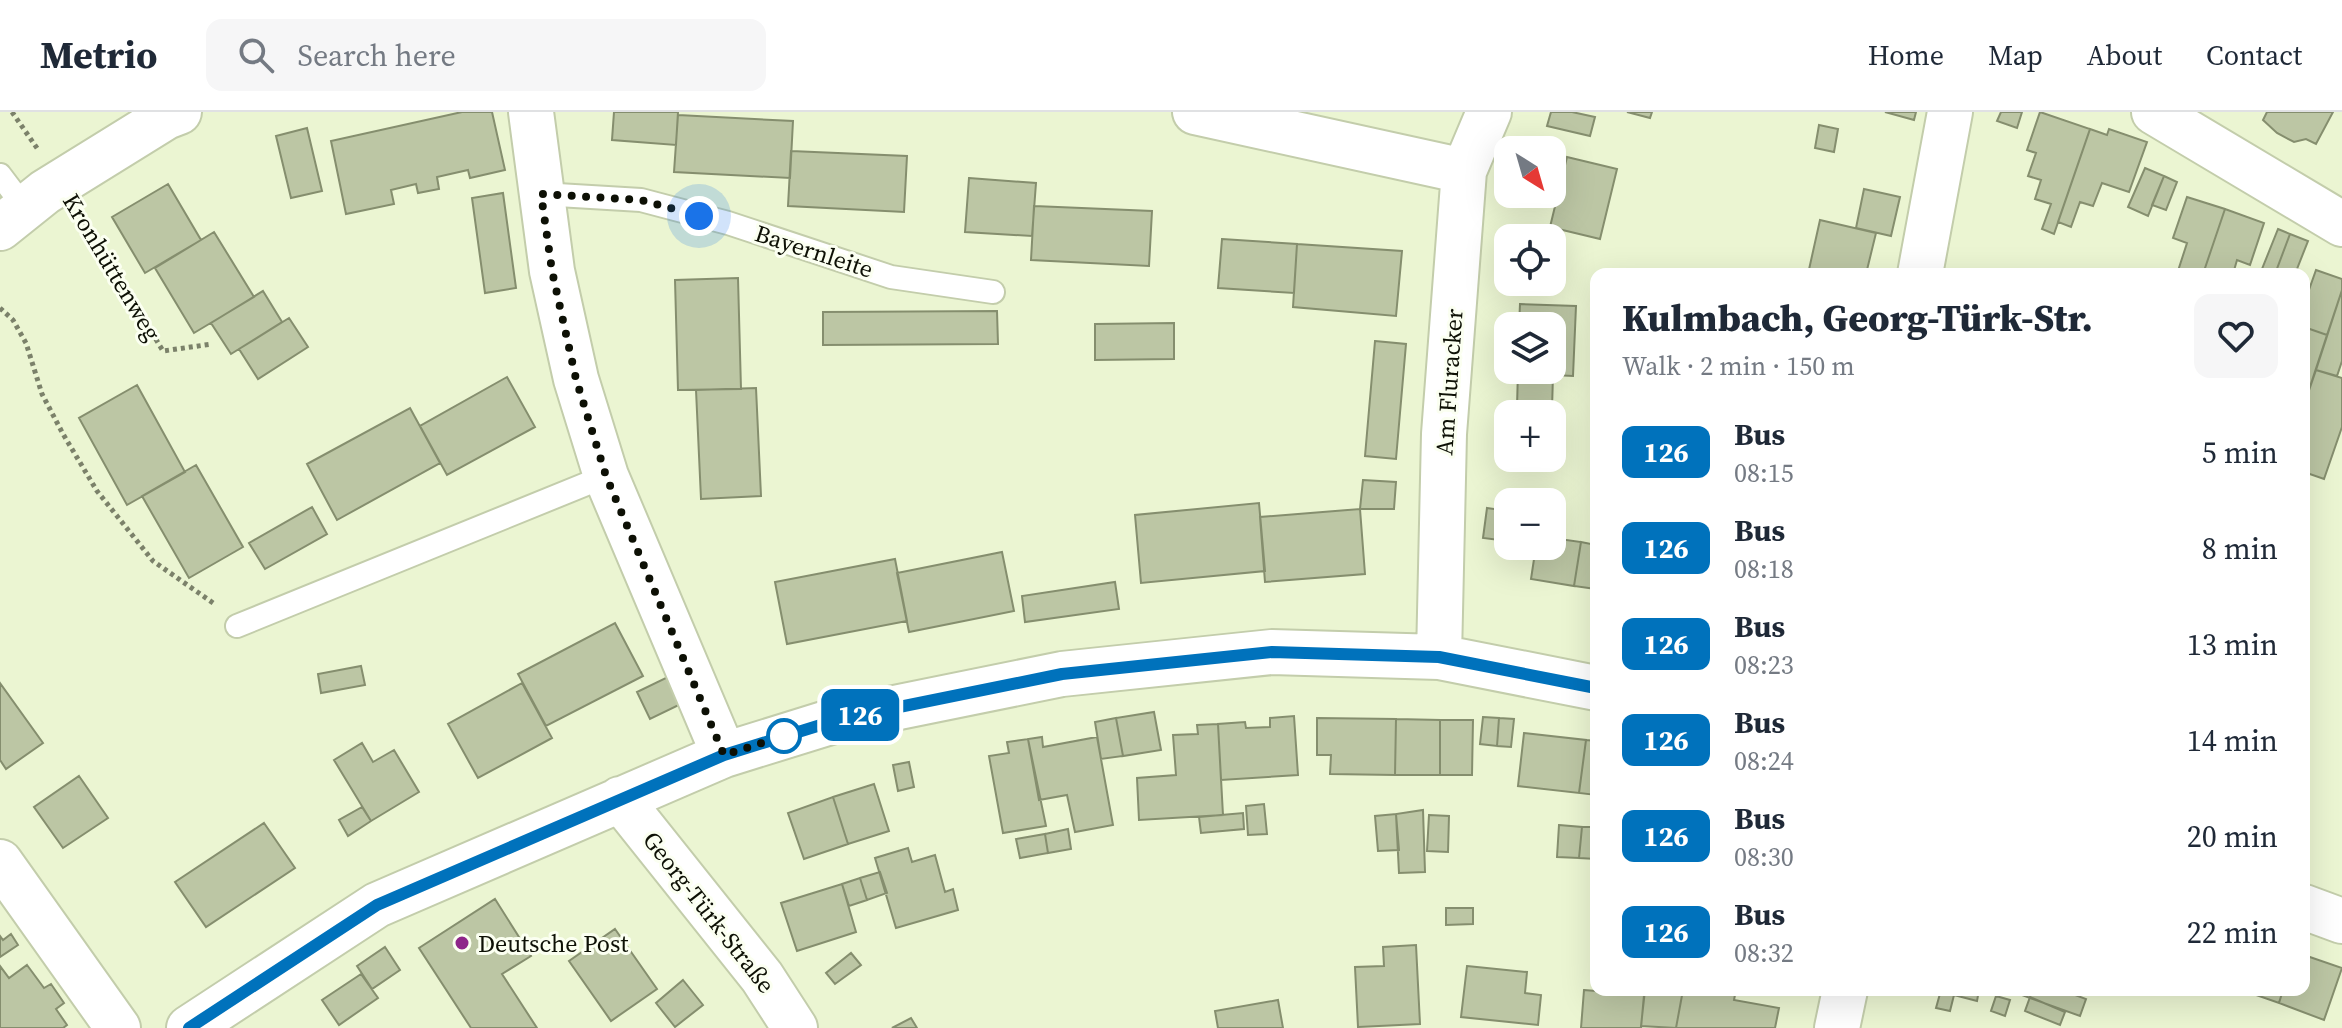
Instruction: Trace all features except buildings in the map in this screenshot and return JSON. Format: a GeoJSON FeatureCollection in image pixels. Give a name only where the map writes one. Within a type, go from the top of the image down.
{"type":"FeatureCollection","features":[{"type":"Feature","properties":{"kind":"street"},"geometry":{"type":"LineString","coordinates":[[531,112],[552,271],[576,379],[606,476],[724,755]]}},
{"type":"Feature","properties":{"kind":"street"},"geometry":{"type":"LineString","coordinates":[[1195,112],[1464,171]]}},
{"type":"Feature","properties":{"kind":"street","name":"Am Fluracker"},"geometry":{"type":"LineString","coordinates":[[1439,657],[1444,434],[1464,171],[1489,112]]}},
{"type":"Feature","properties":{"kind":"street"},"geometry":{"type":"LineString","coordinates":[[1921,268],[1950,112]]}},
{"type":"Feature","properties":{"kind":"street"},"geometry":{"type":"LineString","coordinates":[[2154,112],[2342,224]]}},
{"type":"Feature","properties":{"kind":"street","name":"Kronhüttenweg"},"geometry":{"type":"LineString","coordinates":[[8,204],[60,182],[169,114]]}},
{"type":"Feature","properties":{"kind":"street"},"geometry":{"type":"LineString","coordinates":[[189,1028],[377,905],[724,755],[840,719],[1062,674],[1272,652],[1439,657],[1590,687]]}},
{"type":"Feature","properties":{"kind":"street","name":"Georg-Türk-Straße"},"geometry":{"type":"LineString","coordinates":[[620,799],[762,977],[795,1028]]}},
{"type":"Feature","properties":{"kind":"street"},"geometry":{"type":"LineString","coordinates":[[0,862],[118,1028]]}},
{"type":"Feature","properties":{"kind":"street"},"geometry":{"type":"LineString","coordinates":[[2310,909],[2342,921]]}},
{"type":"Feature","properties":{"kind":"street"},"geometry":{"type":"LineString","coordinates":[[1837,1028],[1844,996]]}},
{"type":"Feature","properties":{"kind":"lane","name":"Bayernleite"},"geometry":{"type":"LineString","coordinates":[[541,194],[641,200],[728,223],[891,277],[993,292]]}},
{"type":"Feature","properties":{"kind":"lane"},"geometry":{"type":"LineString","coordinates":[[237,626],[606,476]]}},
{"type":"Feature","properties":{"kind":"path","name":"Kronhüttenweg"},"geometry":{"type":"LineString","coordinates":[[60,182],[163,351],[212,344]]}},
{"type":"Feature","properties":{"kind":"path"},"geometry":{"type":"LineString","coordinates":[[0,308],[13,320],[26,343],[42,394],[97,491],[153,561],[220,607],[237,626]]}},
{"type":"Feature","properties":{"kind":"bus line","name":"126"},"geometry":{"type":"LineString","coordinates":[[189,1028],[377,905],[724,755],[840,719],[1062,674],[1272,652],[1439,657],[1590,687]]}},
{"type":"Feature","properties":{"kind":"place","name":"Deutsche Post"},"geometry":{"type":"Point","coordinates":[462,943]}},
{"type":"Feature","properties":{"kind":"route"},"geometry":{"type":"LineString","coordinates":[[699,216],[641,200],[541,194],[552,271],[576,379],[606,476],[724,755],[784,736]]}}]}
